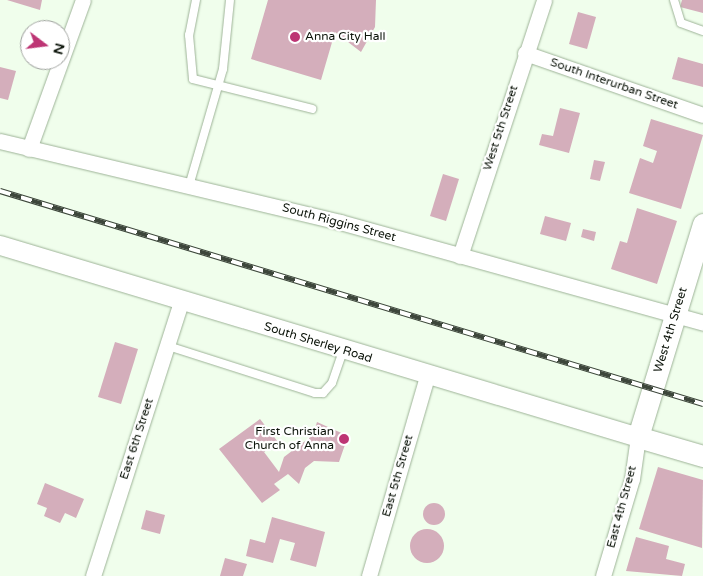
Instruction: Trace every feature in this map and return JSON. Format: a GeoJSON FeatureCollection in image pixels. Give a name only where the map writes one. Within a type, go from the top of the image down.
{"type":"FeatureCollection","features":[{"type":"Feature","properties":{"kind":"main road","name":"West 4th Street"},"geometry":{"type":"LineString","coordinates":[[638,437],[703,224]]}},
{"type":"Feature","properties":{"kind":"main road"},"geometry":{"type":"LineString","coordinates":[[638,437],[703,456]]}},
{"type":"Feature","properties":{"kind":"street"},"geometry":{"type":"LineString","coordinates":[[29,149],[83,0]]}},
{"type":"Feature","properties":{"kind":"street","name":"West 5th Street"},"geometry":{"type":"LineString","coordinates":[[460,256],[525,53],[544,0]]}},
{"type":"Feature","properties":{"kind":"street","name":"South Interurban Street"},"geometry":{"type":"LineString","coordinates":[[525,53],[703,115]]}},
{"type":"Feature","properties":{"kind":"street","name":"South Riggins Street"},"geometry":{"type":"LineString","coordinates":[[0,142],[189,186],[460,256],[703,323]]}},
{"type":"Feature","properties":{"kind":"street","name":"South Sherley Road"},"geometry":{"type":"LineString","coordinates":[[0,245],[180,302],[638,437]]}},
{"type":"Feature","properties":{"kind":"street","name":"East 6th Street"},"geometry":{"type":"LineString","coordinates":[[93,576],[168,346],[180,302]]}},
{"type":"Feature","properties":{"kind":"street","name":"East 5th Street"},"geometry":{"type":"LineString","coordinates":[[369,576],[427,376]]}},
{"type":"Feature","properties":{"kind":"street","name":"East 4th Street"},"geometry":{"type":"LineString","coordinates":[[603,576],[632,479],[638,437]]}},
{"type":"Feature","properties":{"kind":"lane"},"geometry":{"type":"LineString","coordinates":[[196,0],[189,35],[190,71],[193,79],[204,86],[219,86],[312,109]]}},
{"type":"Feature","properties":{"kind":"lane"},"geometry":{"type":"LineString","coordinates":[[189,186],[219,86],[230,0]]}},
{"type":"Feature","properties":{"kind":"lane"},"geometry":{"type":"LineString","coordinates":[[674,0],[681,23],[703,31]]}},
{"type":"Feature","properties":{"kind":"lane"},"geometry":{"type":"LineString","coordinates":[[168,346],[315,394],[323,393],[332,383],[343,351]]}},
{"type":"Feature","properties":{"kind":"building"},"geometry":{"type":"Polygon","coordinates":[[[7,0],[42,0],[40,10],[7,0]]]}},
{"type":"Feature","properties":{"kind":"building","name":"Anna City Hall"},"geometry":{"type":"Polygon","coordinates":[[[268,0],[376,0],[375,27],[361,52],[335,32],[321,80],[251,59],[268,0]]]}},
{"type":"Feature","properties":{"kind":"building"},"geometry":{"type":"Polygon","coordinates":[[[682,0],[703,0],[703,13],[680,7],[682,0]]]}},
{"type":"Feature","properties":{"kind":"building"},"geometry":{"type":"Polygon","coordinates":[[[578,12],[596,17],[587,49],[569,44],[578,12]]]}},
{"type":"Feature","properties":{"kind":"building"},"geometry":{"type":"Polygon","coordinates":[[[678,57],[703,64],[703,87],[672,79],[678,57]]]}},
{"type":"Feature","properties":{"kind":"building"},"geometry":{"type":"Polygon","coordinates":[[[0,67],[16,71],[8,100],[0,98],[0,67]]]}},
{"type":"Feature","properties":{"kind":"building"},"geometry":{"type":"Polygon","coordinates":[[[560,108],[580,113],[569,153],[539,145],[542,134],[553,136],[560,108]]]}},
{"type":"Feature","properties":{"kind":"building"},"geometry":{"type":"Polygon","coordinates":[[[651,119],[703,135],[681,209],[629,193],[640,158],[653,163],[657,151],[643,146],[651,119]]]}},
{"type":"Feature","properties":{"kind":"building"},"geometry":{"type":"Polygon","coordinates":[[[594,160],[605,162],[600,181],[590,179],[594,160]]]}},
{"type":"Feature","properties":{"kind":"building"},"geometry":{"type":"Polygon","coordinates":[[[443,174],[459,179],[446,221],[430,216],[443,174]]]}},
{"type":"Feature","properties":{"kind":"building"},"geometry":{"type":"Polygon","coordinates":[[[637,208],[677,221],[657,284],[611,269],[620,241],[627,243],[637,208]]]}},
{"type":"Feature","properties":{"kind":"building"},"geometry":{"type":"Polygon","coordinates":[[[545,216],[571,223],[566,241],[540,234],[545,216]]]}},
{"type":"Feature","properties":{"kind":"building"},"geometry":{"type":"Polygon","coordinates":[[[583,229],[596,232],[594,241],[581,237],[583,229]]]}},
{"type":"Feature","properties":{"kind":"building"},"geometry":{"type":"Polygon","coordinates":[[[115,342],[138,349],[121,404],[98,397],[115,342]]]}},
{"type":"Feature","properties":{"kind":"building"},"geometry":{"type":"Polygon","coordinates":[[[260,419],[278,442],[264,452],[279,472],[284,457],[313,435],[317,422],[348,436],[339,462],[314,461],[305,468],[299,484],[288,474],[274,484],[280,490],[262,503],[219,449],[260,419]]]}},
{"type":"Feature","properties":{"kind":"building"},"geometry":{"type":"Polygon","coordinates":[[[658,467],[703,480],[702,548],[639,529],[658,467]]]}},
{"type":"Feature","properties":{"kind":"building"},"geometry":{"type":"Polygon","coordinates":[[[45,483],[84,499],[76,518],[65,513],[60,523],[44,516],[47,508],[37,504],[45,483]]]}},
{"type":"Feature","properties":{"kind":"building"},"geometry":{"type":"Polygon","coordinates":[[[434,503],[442,506],[445,514],[442,522],[434,525],[426,522],[423,514],[426,506],[434,503]]]}},
{"type":"Feature","properties":{"kind":"building"},"geometry":{"type":"Polygon","coordinates":[[[146,510],[165,515],[160,534],[141,529],[146,510]]]}},
{"type":"Feature","properties":{"kind":"building"},"geometry":{"type":"Polygon","coordinates":[[[272,517],[325,532],[316,567],[290,560],[295,543],[280,539],[273,563],[246,556],[250,539],[265,543],[272,517]]]}},
{"type":"Feature","properties":{"kind":"building"},"geometry":{"type":"Polygon","coordinates":[[[427,529],[439,534],[444,546],[439,558],[427,563],[415,558],[410,546],[415,534],[427,529]]]}},
{"type":"Feature","properties":{"kind":"building"},"geometry":{"type":"Polygon","coordinates":[[[636,537],[669,546],[666,559],[685,564],[682,576],[626,571],[636,537]]]}},
{"type":"Feature","properties":{"kind":"building"},"geometry":{"type":"Polygon","coordinates":[[[225,558],[247,564],[243,576],[220,576],[225,558]]]}},
{"type":"Feature","properties":{"kind":"railway"},"geometry":{"type":"LineString","coordinates":[[0,191],[703,404]]}},
{"type":"Feature","properties":{"kind":"place","name":"Anna City Hall"},"geometry":{"type":"Point","coordinates":[295,37]}},
{"type":"Feature","properties":{"kind":"place","name":"First Christian Church of Anna"},"geometry":{"type":"Point","coordinates":[344,439]}}]}
